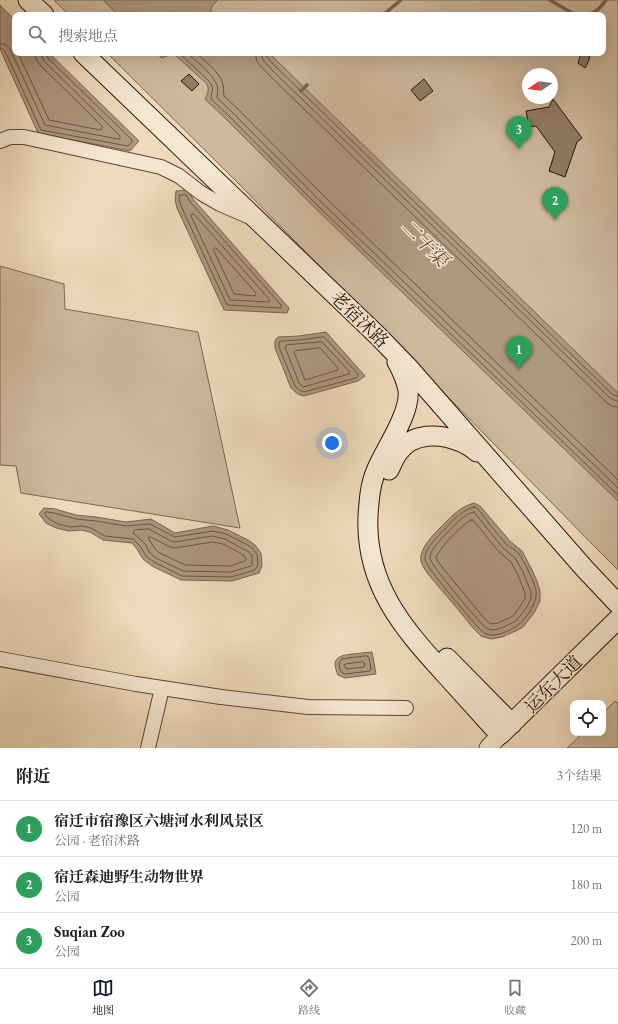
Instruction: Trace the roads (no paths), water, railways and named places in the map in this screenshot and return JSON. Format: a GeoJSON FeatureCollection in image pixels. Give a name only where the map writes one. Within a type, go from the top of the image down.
{"type":"FeatureCollection","features":[{"type":"Feature","properties":{"kind":"main road"},"geometry":{"type":"LineString","coordinates":[[28,0],[41,12]]}},
{"type":"Feature","properties":{"kind":"main road","name":"老宿沭路"},"geometry":{"type":"LineString","coordinates":[[86,56],[392,350],[584,568],[618,604]]}},
{"type":"Feature","properties":{"kind":"main road"},"geometry":{"type":"LineString","coordinates":[[392,350],[405,380],[408,398],[402,420],[376,472],[372,485],[368,510],[368,524],[370,553],[376,576],[388,601],[401,622],[500,736]]}},
{"type":"Feature","properties":{"kind":"main road"},"geometry":{"type":"LineString","coordinates":[[490,461],[464,444],[446,437],[434,436],[414,439],[403,447],[394,458],[383,486],[378,524],[386,574],[410,618],[430,641],[500,736]]}},
{"type":"Feature","properties":{"kind":"main road","name":"运东大道"},"geometry":{"type":"LineString","coordinates":[[500,736],[618,619]]}},
{"type":"Feature","properties":{"kind":"street"},"geometry":{"type":"LineString","coordinates":[[0,141],[10,137],[24,137],[160,167],[179,176],[201,193],[220,204],[258,221]]}},
{"type":"Feature","properties":{"kind":"street"},"geometry":{"type":"LineString","coordinates":[[0,659],[221,697],[308,707],[406,708]]}},
{"type":"Feature","properties":{"kind":"street"},"geometry":{"type":"LineString","coordinates":[[148,748],[162,688]]}},
{"type":"Feature","properties":{"kind":"water"},"geometry":{"type":"Polygon","coordinates":[[[103,0],[218,0],[212,6],[211,12],[115,12],[103,0]]]}},
{"type":"Feature","properties":{"kind":"water"},"geometry":{"type":"Polygon","coordinates":[[[0,5],[12,17],[12,56],[52,56],[139,141],[130,151],[38,133],[0,49],[0,5]]]}},
{"type":"Feature","properties":{"kind":"water","name":"二干渠"},"geometry":{"type":"Polygon","coordinates":[[[176,56],[272,56],[618,393],[618,501],[313,206],[205,99],[208,91],[206,83],[176,56]]]}},
{"type":"Feature","properties":{"kind":"water"},"geometry":{"type":"Polygon","coordinates":[[[187,190],[194,200],[289,308],[287,313],[224,310],[177,208],[175,200],[176,191],[187,190]]]}},
{"type":"Feature","properties":{"kind":"water"},"geometry":{"type":"Polygon","coordinates":[[[326,332],[365,376],[358,381],[304,396],[300,395],[291,388],[275,348],[275,340],[278,337],[326,332]]]}},
{"type":"Feature","properties":{"kind":"water"},"geometry":{"type":"Polygon","coordinates":[[[474,503],[480,506],[510,541],[522,551],[537,581],[540,591],[540,601],[534,613],[523,627],[502,637],[491,639],[481,636],[473,628],[428,574],[421,561],[424,547],[434,534],[456,513],[464,507],[474,503]]]}},
{"type":"Feature","properties":{"kind":"water"},"geometry":{"type":"Polygon","coordinates":[[[44,508],[55,509],[76,515],[126,522],[151,519],[175,533],[213,526],[228,530],[255,545],[261,553],[262,566],[259,573],[232,581],[181,580],[152,566],[143,559],[132,543],[103,540],[90,532],[81,530],[69,531],[56,528],[46,523],[39,514],[44,508]]]}},
{"type":"Feature","properties":{"kind":"water"},"geometry":{"type":"Polygon","coordinates":[[[372,652],[376,674],[345,678],[338,675],[335,662],[339,657],[372,652]]]}},
{"type":"Feature","properties":{"kind":"waterway"},"geometry":{"type":"LineString","coordinates":[[387,12],[401,0]]}},
{"type":"Feature","properties":{"kind":"waterway"},"geometry":{"type":"LineString","coordinates":[[550,0],[570,12]]}},
{"type":"Feature","properties":{"kind":"waterway"},"geometry":{"type":"LineString","coordinates":[[594,12],[606,0]]}},
{"type":"Feature","properties":{"kind":"waterway"},"geometry":{"type":"LineString","coordinates":[[301,91],[307,85]]}},
{"type":"Feature","properties":{"kind":"place","name":"Suqian Zoo"},"geometry":{"type":"Point","coordinates":[519,149]}},
{"type":"Feature","properties":{"kind":"place","name":"宿迁森迪野生动物世界"},"geometry":{"type":"Point","coordinates":[555,220]}},
{"type":"Feature","properties":{"kind":"place","name":"宿迁市宿豫区六塘河水利风景区"},"geometry":{"type":"Point","coordinates":[519,369]}}]}
